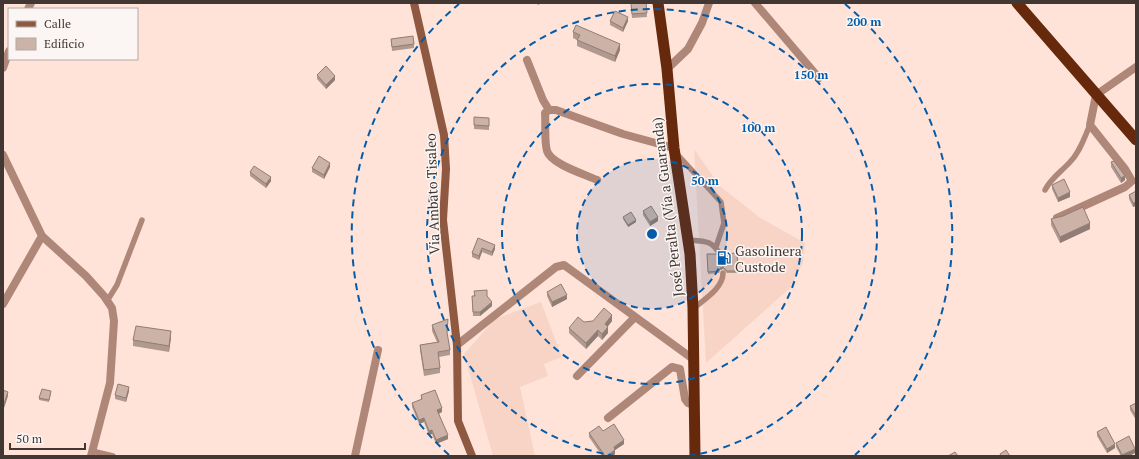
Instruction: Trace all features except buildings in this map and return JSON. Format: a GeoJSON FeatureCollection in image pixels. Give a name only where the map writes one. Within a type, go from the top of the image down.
{"type":"FeatureCollection","features":[{"type":"Feature","properties":{"kind":"highway","name":"José Peralta (Vía a Guaranda)"},"geometry":{"type":"LineString","coordinates":[[658,3],[667,69],[675,150],[688,240],[694,308],[693,405],[695,456]]}},
{"type":"Feature","properties":{"kind":"highway"},"geometry":{"type":"LineString","coordinates":[[1017,3],[1136,140]]}},
{"type":"Feature","properties":{"kind":"main road","name":"Via Ambato Tisaleo"},"geometry":{"type":"LineString","coordinates":[[414,3],[444,135],[446,169],[443,220],[459,370],[458,421],[472,456]]}},
{"type":"Feature","properties":{"kind":"street"},"geometry":{"type":"LineString","coordinates":[[667,69],[688,49],[702,23],[709,3]]}},
{"type":"Feature","properties":{"kind":"street"},"geometry":{"type":"LineString","coordinates":[[755,3],[819,78]]}},
{"type":"Feature","properties":{"kind":"street"},"geometry":{"type":"LineString","coordinates":[[3,68],[8,54]]}},
{"type":"Feature","properties":{"kind":"street"},"geometry":{"type":"LineString","coordinates":[[527,60],[543,100],[549,110]]}},
{"type":"Feature","properties":{"kind":"street"},"geometry":{"type":"LineString","coordinates":[[1057,218],[1125,187],[1132,181],[1125,169],[1090,125],[1096,95],[1136,67]]}},
{"type":"Feature","properties":{"kind":"street"},"geometry":{"type":"LineString","coordinates":[[597,180],[556,162],[550,157],[547,151],[545,114],[549,110],[556,110],[623,134],[675,150]]}},
{"type":"Feature","properties":{"kind":"street"},"geometry":{"type":"LineString","coordinates":[[3,155],[42,236],[86,276],[108,301],[112,308],[114,322],[110,383],[92,454]]}},
{"type":"Feature","properties":{"kind":"street"},"geometry":{"type":"LineString","coordinates":[[3,304],[42,236]]}},
{"type":"Feature","properties":{"kind":"street"},"geometry":{"type":"LineString","coordinates":[[457,345],[556,268],[564,265],[634,318],[693,359]]}},
{"type":"Feature","properties":{"kind":"street"},"geometry":{"type":"LineString","coordinates":[[577,376],[634,318]]}},
{"type":"Feature","properties":{"kind":"street"},"geometry":{"type":"LineString","coordinates":[[355,456],[378,350]]}},
{"type":"Feature","properties":{"kind":"street"},"geometry":{"type":"LineString","coordinates":[[608,418],[672,367],[680,369],[685,399],[688,403],[693,405]]}},
{"type":"Feature","properties":{"kind":"lane"},"geometry":{"type":"LineString","coordinates":[[1045,190],[1048,183],[1070,162],[1079,150],[1090,125]]}},
{"type":"Feature","properties":{"kind":"lane"},"geometry":{"type":"LineString","coordinates":[[675,150],[721,202],[724,212],[724,224],[716,247]]}},
{"type":"Feature","properties":{"kind":"lane"},"geometry":{"type":"LineString","coordinates":[[108,301],[117,285],[142,220]]}},
{"type":"Feature","properties":{"kind":"lane"},"geometry":{"type":"LineString","coordinates":[[688,240],[708,242],[716,247],[721,256]]}},
{"type":"Feature","properties":{"kind":"lane"},"geometry":{"type":"LineString","coordinates":[[694,308],[717,287],[723,278],[723,273]]}},
{"type":"Feature","properties":{"kind":"lane"},"geometry":{"type":"LineString","coordinates":[[92,454],[113,456]]}},
{"type":"Feature","properties":{"kind":"shaded area"},"geometry":{"type":"Polygon","coordinates":[[[694,149],[720,186],[759,217],[805,243],[803,263],[789,289],[706,363],[694,149]]]}},
{"type":"Feature","properties":{"kind":"shaded area"},"geometry":{"type":"Polygon","coordinates":[[[541,302],[562,357],[544,364],[548,376],[520,387],[535,456],[493,456],[464,354],[495,319],[541,302]]]}},
{"type":"Feature","properties":{"kind":"place","name":"Gasolinera Custode"},"geometry":{"type":"Point","coordinates":[724,258]}}]}
